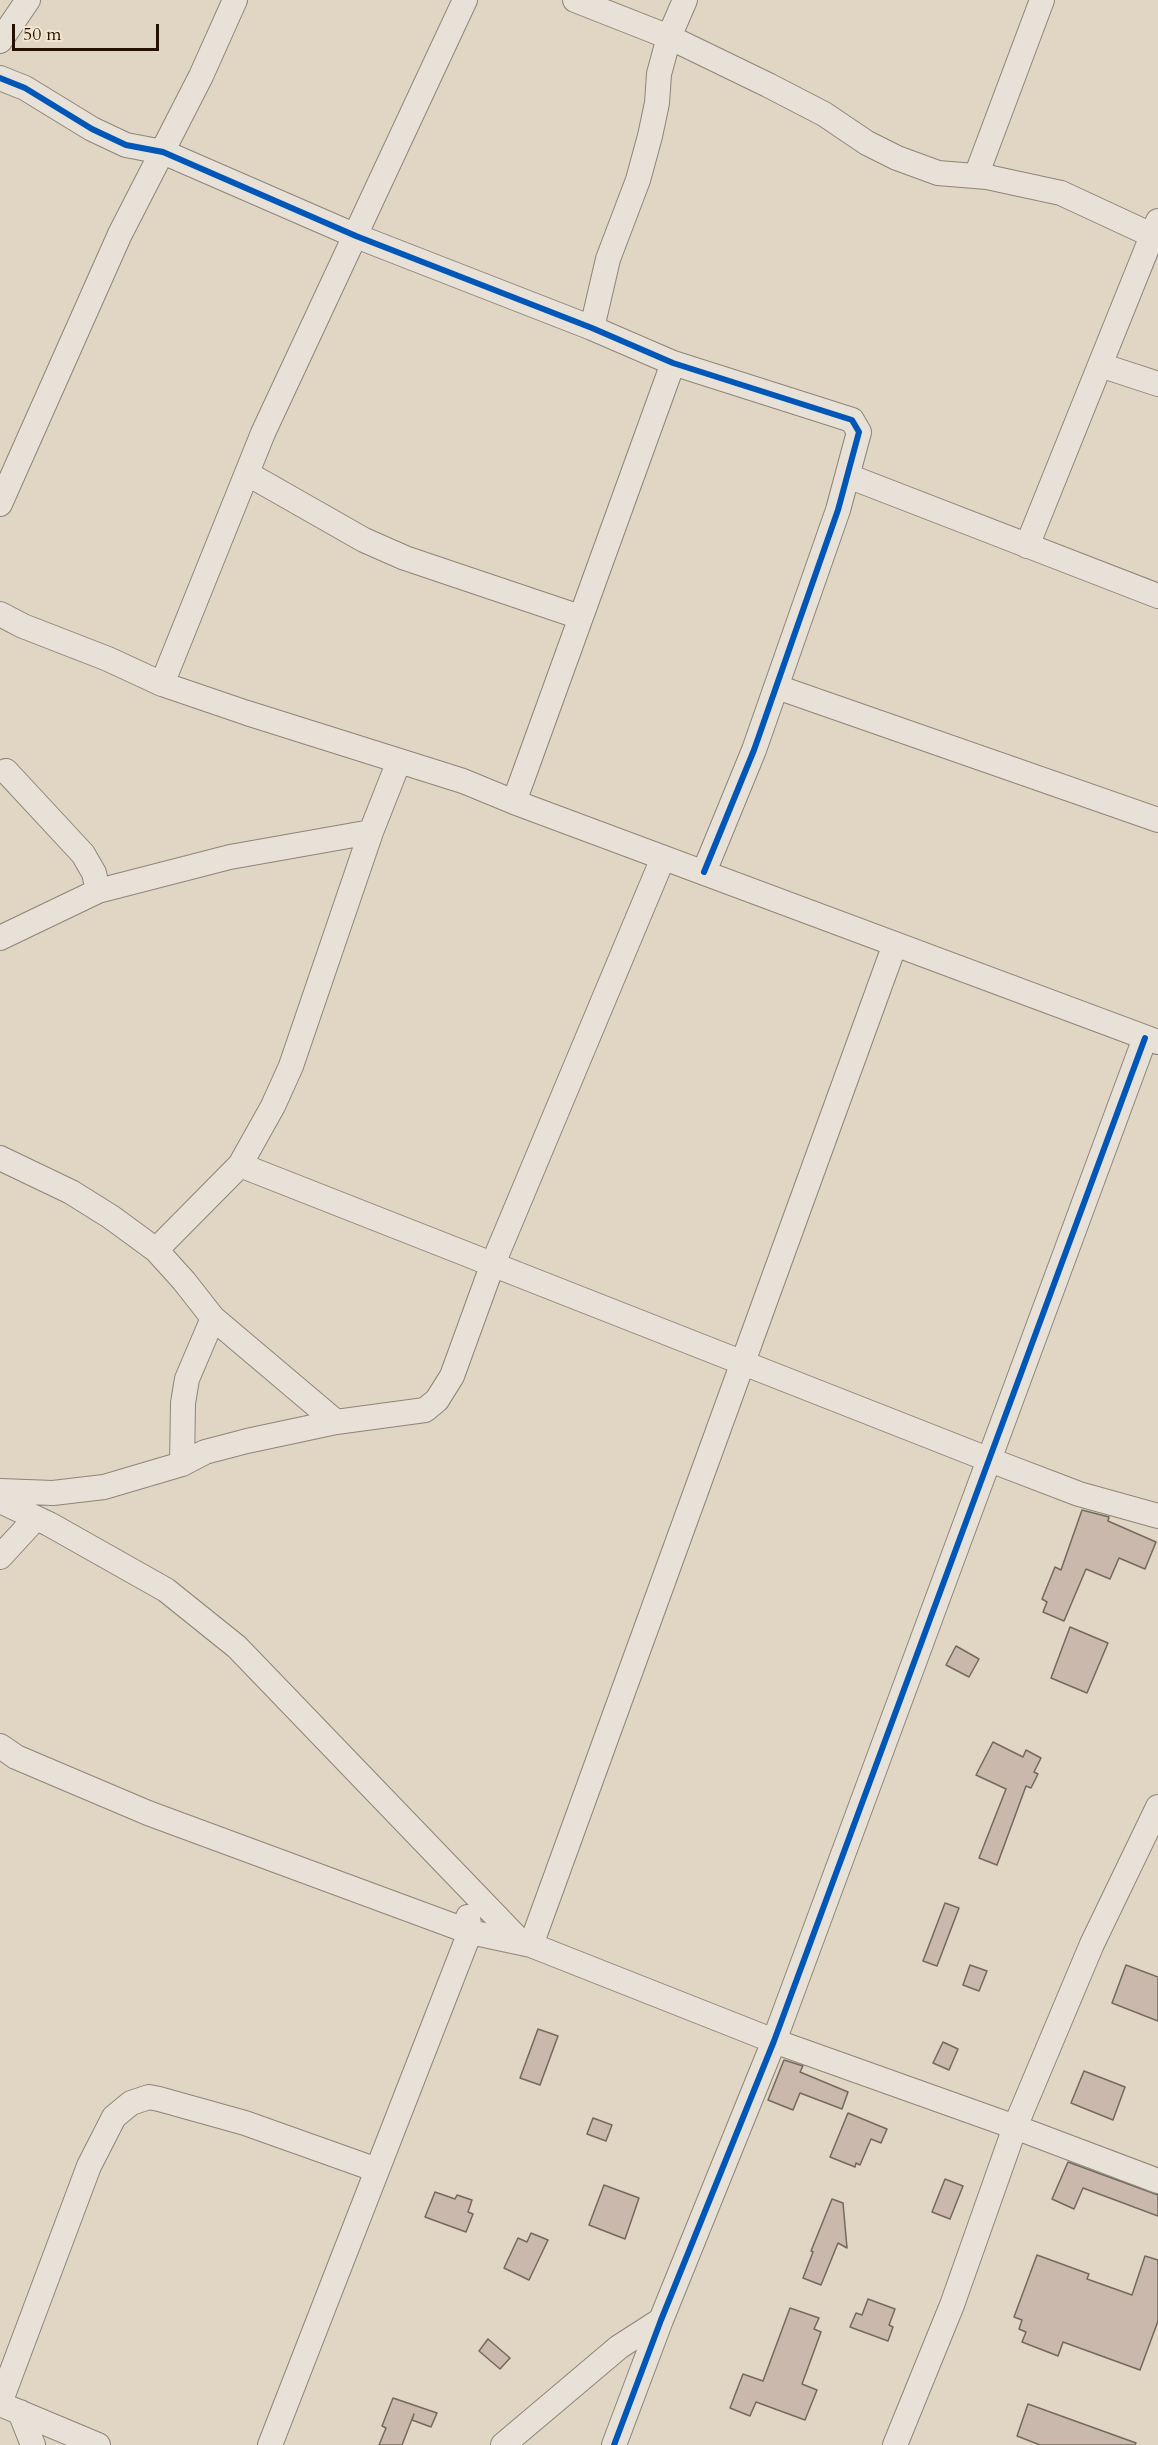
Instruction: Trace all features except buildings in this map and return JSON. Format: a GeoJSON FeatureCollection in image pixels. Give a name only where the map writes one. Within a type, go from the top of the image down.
{"type":"FeatureCollection","features":[{"type":"Feature","properties":{"kind":"street"},"geometry":{"type":"LineString","coordinates":[[0,41],[28,0]]}},
{"type":"Feature","properties":{"kind":"street"},"geometry":{"type":"LineString","coordinates":[[0,504],[120,234],[201,76],[235,0]]}},
{"type":"Feature","properties":{"kind":"street"},"geometry":{"type":"LineString","coordinates":[[162,684],[285,384],[465,0]]}},
{"type":"Feature","properties":{"kind":"street"},"geometry":{"type":"LineString","coordinates":[[574,0],[669,37],[824,114],[867,143],[897,158],[938,172],[1025,184],[1061,193],[1156,232],[1027,546]]}},
{"type":"Feature","properties":{"kind":"street"},"geometry":{"type":"LineString","coordinates":[[592,328],[608,260],[638,180],[650,136],[657,103],[659,74],[669,37],[686,0]]}},
{"type":"Feature","properties":{"kind":"street"},"geometry":{"type":"LineString","coordinates":[[976,176],[1042,0]]}},
{"type":"Feature","properties":{"kind":"street"},"geometry":{"type":"LineString","coordinates":[[0,78],[25,88],[92,129],[126,145],[163,152],[356,236],[592,328],[673,363],[852,420],[859,432],[848,476],[794,643],[754,750],[704,872]]}},
{"type":"Feature","properties":{"kind":"street"},"geometry":{"type":"LineString","coordinates":[[513,802],[673,363]]}},
{"type":"Feature","properties":{"kind":"street"},"geometry":{"type":"LineString","coordinates":[[1100,365],[1158,384]]}},
{"type":"Feature","properties":{"kind":"street"},"geometry":{"type":"LineString","coordinates":[[248,474],[364,540],[405,558],[580,617]]}},
{"type":"Feature","properties":{"kind":"street"},"geometry":{"type":"LineString","coordinates":[[848,476],[1158,596]]}},
{"type":"Feature","properties":{"kind":"street"},"geometry":{"type":"LineString","coordinates":[[0,614],[23,626],[108,659],[162,684],[463,781],[513,802],[1152,1040],[990,1461],[774,2042],[661,2320],[614,2445]]}},
{"type":"Feature","properties":{"kind":"street"},"geometry":{"type":"LineString","coordinates":[[777,687],[1158,820]]}},
{"type":"Feature","properties":{"kind":"street"},"geometry":{"type":"LineString","coordinates":[[156,1250],[240,1166],[273,1106],[291,1066],[371,832],[399,761]]}},
{"type":"Feature","properties":{"kind":"street"},"geometry":{"type":"LineString","coordinates":[[6,771],[83,854],[94,873],[98,891]]}},
{"type":"Feature","properties":{"kind":"street"},"geometry":{"type":"LineString","coordinates":[[0,938],[98,891],[230,857],[371,832]]}},
{"type":"Feature","properties":{"kind":"street"},"geometry":{"type":"LineString","coordinates":[[0,1491],[54,1493],[104,1487],[182,1464],[216,1449],[336,1422],[425,1410],[436,1400],[452,1376],[492,1266],[663,858]]}},
{"type":"Feature","properties":{"kind":"street"},"geometry":{"type":"LineString","coordinates":[[526,1943],[744,1364],[894,944]]}},
{"type":"Feature","properties":{"kind":"street"},"geometry":{"type":"LineString","coordinates":[[0,1158],[71,1192],[111,1217],[156,1250],[213,1318],[336,1422]]}},
{"type":"Feature","properties":{"kind":"street"},"geometry":{"type":"LineString","coordinates":[[240,1166],[990,1461],[1079,1494],[1158,1516]]}},
{"type":"Feature","properties":{"kind":"street"},"geometry":{"type":"LineString","coordinates":[[182,1464],[183,1403],[187,1379],[213,1318]]}},
{"type":"Feature","properties":{"kind":"street"},"geometry":{"type":"LineString","coordinates":[[0,1557],[40,1520],[54,1493]]}},
{"type":"Feature","properties":{"kind":"street"},"geometry":{"type":"LineString","coordinates":[[0,1501],[40,1520],[166,1590],[237,1647],[460,1882],[526,1943]]}},
{"type":"Feature","properties":{"kind":"street"},"geometry":{"type":"LineString","coordinates":[[0,1746],[16,1757],[148,1813],[471,1932],[526,1943],[774,2042],[1015,2127],[1158,2181]]}},
{"type":"Feature","properties":{"kind":"street"},"geometry":{"type":"LineString","coordinates":[[895,2445],[952,2306],[1015,2127],[1092,1944],[1158,1807]]}},
{"type":"Feature","properties":{"kind":"street"},"geometry":{"type":"LineString","coordinates":[[270,2445],[471,1932],[460,1882]]}},
{"type":"Feature","properties":{"kind":"street"},"geometry":{"type":"LineString","coordinates":[[7,2406],[89,2166],[114,2117],[131,2103],[149,2097],[159,2098],[244,2123],[378,2170]]}},
{"type":"Feature","properties":{"kind":"street"},"geometry":{"type":"LineString","coordinates":[[503,2445],[619,2347],[661,2320]]}},
{"type":"Feature","properties":{"kind":"street"},"geometry":{"type":"LineString","coordinates":[[7,2406],[90,2444]]}},
{"type":"Feature","properties":{"kind":"street"},"geometry":{"type":"LineString","coordinates":[[7,2406],[33,2445]]}},
{"type":"Feature","properties":{"kind":"cycle path"},"geometry":{"type":"LineString","coordinates":[[0,78],[25,88],[92,129],[126,145],[163,152],[356,236],[592,328],[673,363],[852,420],[859,432],[838,510],[754,750],[704,872]]}},
{"type":"Feature","properties":{"kind":"cycle path"},"geometry":{"type":"LineString","coordinates":[[614,2445],[661,2320],[774,2041],[1145,1038]]}}]}
